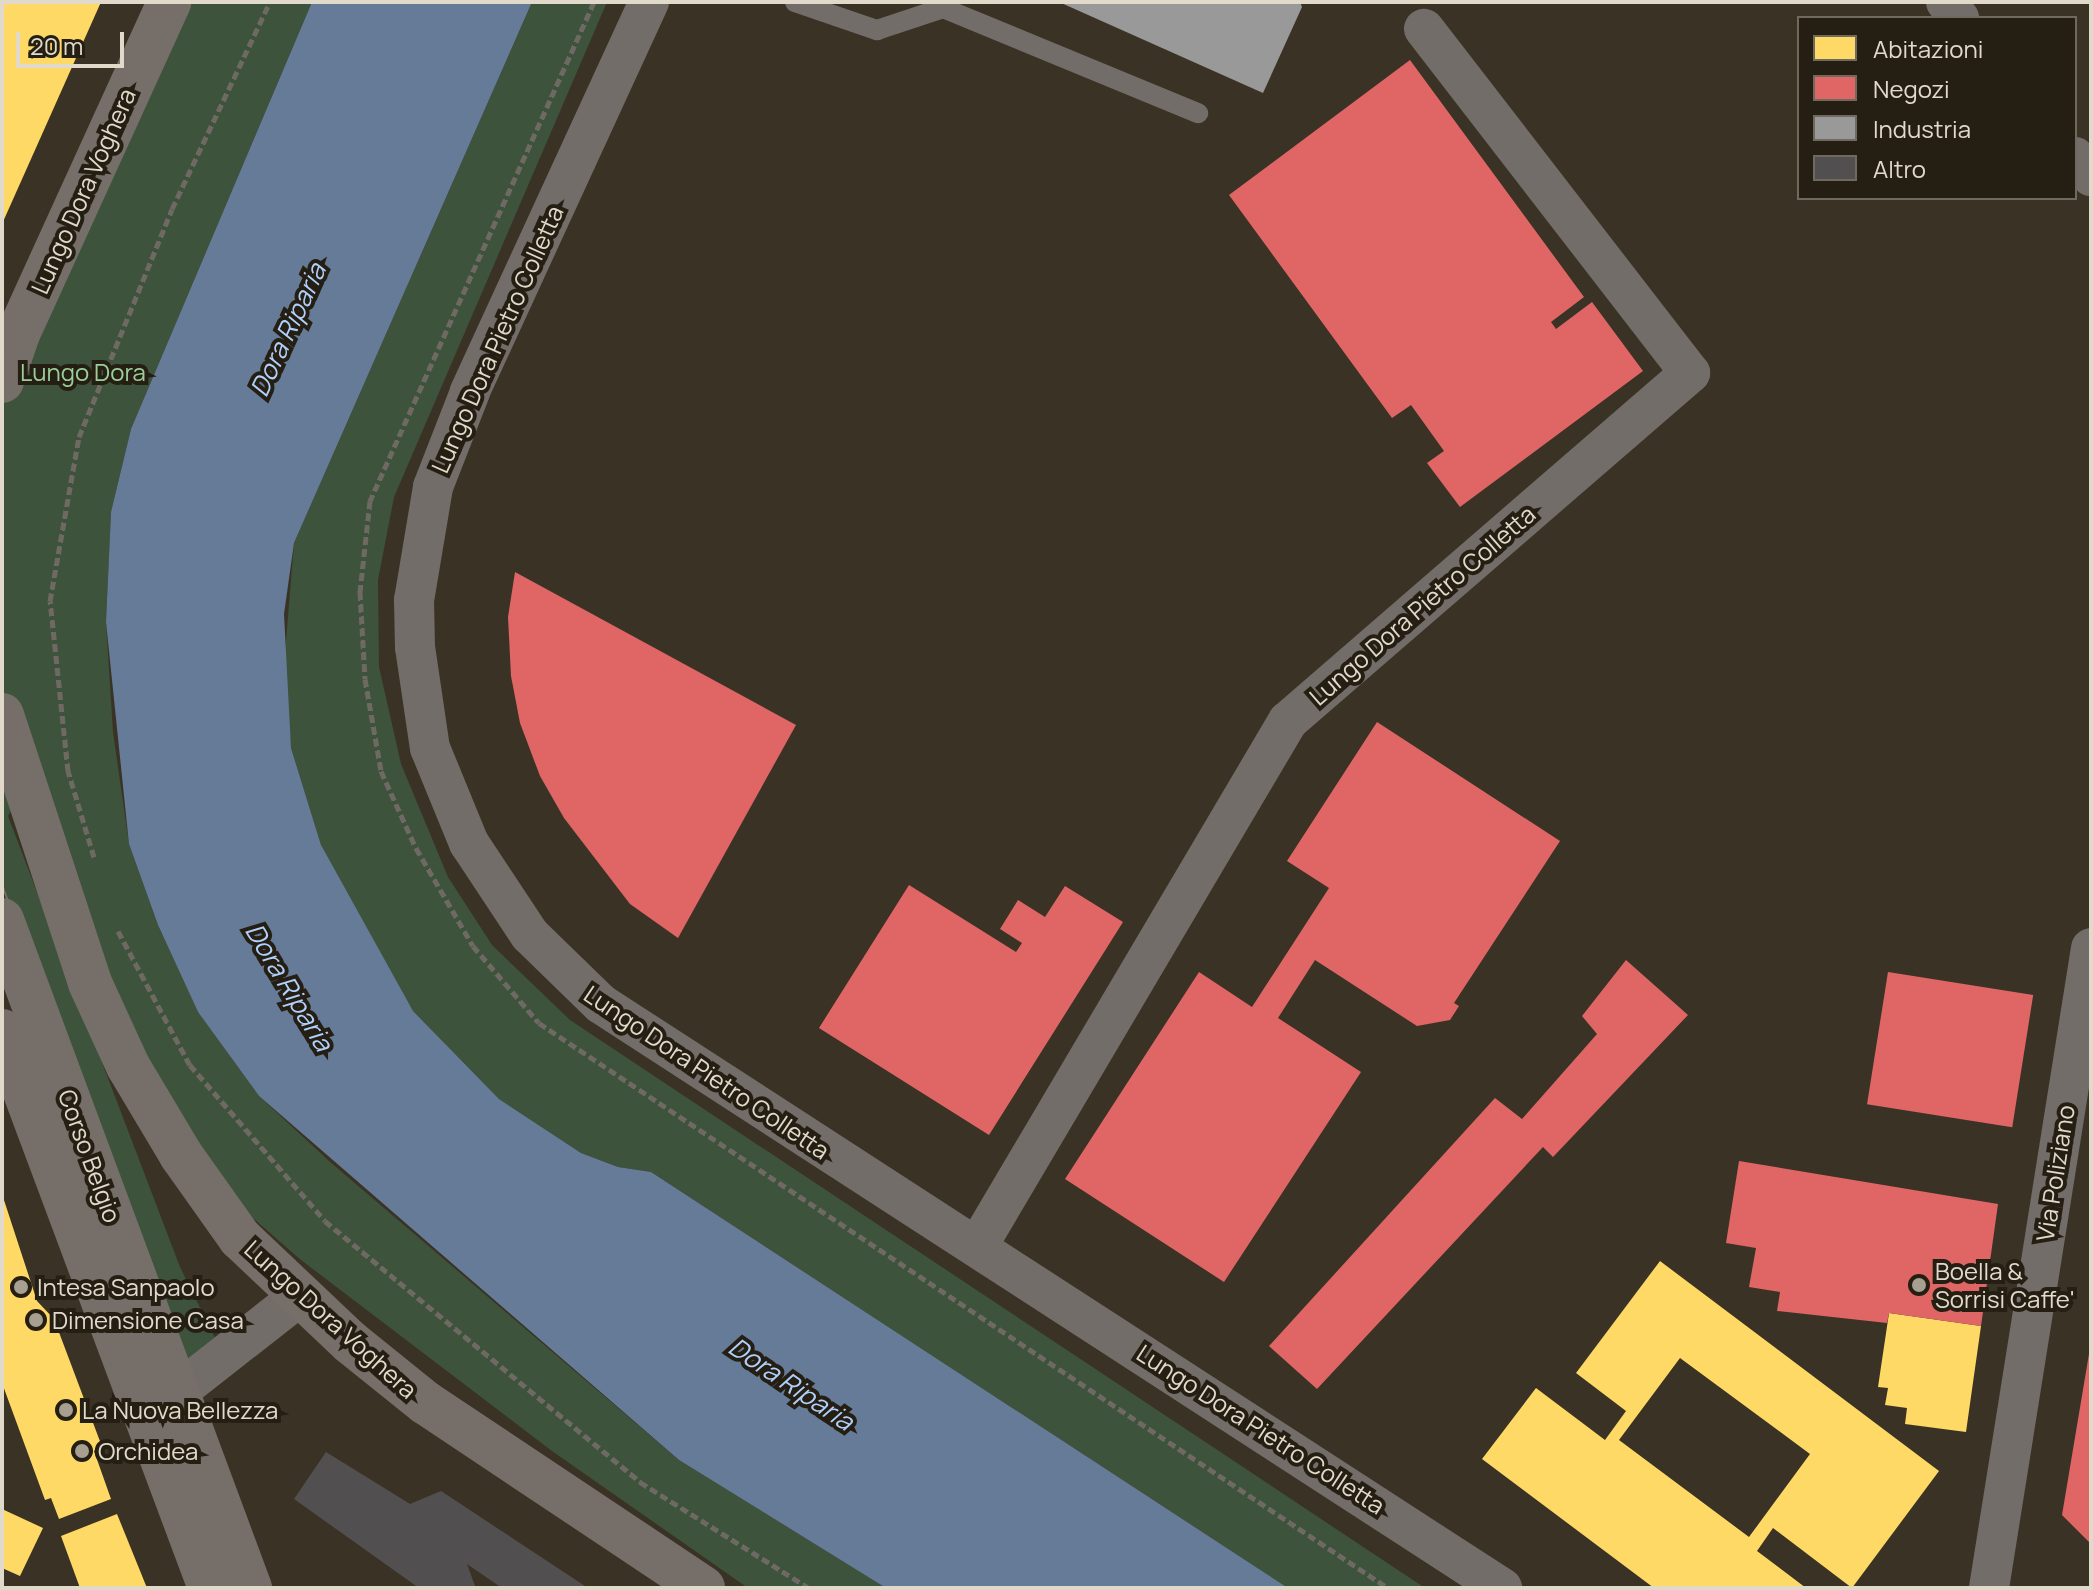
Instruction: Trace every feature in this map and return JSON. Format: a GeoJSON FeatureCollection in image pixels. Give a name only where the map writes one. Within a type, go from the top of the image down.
{"type":"FeatureCollection","features":[{"type":"Feature","properties":{"kind":"street","name":"Lungo Dora Voghera"},"geometry":{"type":"LineString","coordinates":[[2,381],[24,320],[169,2]]}},
{"type":"Feature","properties":{"kind":"street","name":"Lungo Dora Pietro Colletta"},"geometry":{"type":"LineString","coordinates":[[649,2],[470,392],[433,487],[414,600],[420,693],[430,748],[469,843],[495,887],[564,973],[659,1045],[1502,1588]]}},
{"type":"Feature","properties":{"kind":"street","name":"Lungo Dora Pietro Colletta"},"geometry":{"type":"LineString","coordinates":[[977,1247],[1288,721],[1690,373],[1424,29]]}},
{"type":"Feature","properties":{"kind":"street"},"geometry":{"type":"LineString","coordinates":[[2077,159],[2091,176]]}},
{"type":"Feature","properties":{"kind":"street","name":"Lungo Dora Voghera"},"geometry":{"type":"LineString","coordinates":[[2,715],[68,926],[128,1066],[181,1155],[240,1238],[300,1296],[426,1403],[703,1588]]}},
{"type":"Feature","properties":{"kind":"street","name":"Corso Belgio"},"geometry":{"type":"LineString","coordinates":[[2,920],[162,1404],[210,1588]]}},
{"type":"Feature","properties":{"kind":"street","name":"Via Poliziano"},"geometry":{"type":"LineString","coordinates":[[1989,1588],[2091,948]]}},
{"type":"Feature","properties":{"kind":"street","name":"Corso Belgio"},"geometry":{"type":"LineString","coordinates":[[2,1031],[162,1404],[250,1588]]}},
{"type":"Feature","properties":{"kind":"street"},"geometry":{"type":"LineString","coordinates":[[162,1404],[300,1296]]}},
{"type":"Feature","properties":{"kind":"lane"},"geometry":{"type":"LineString","coordinates":[[795,2],[877,30],[943,8],[1198,113]]}},
{"type":"Feature","properties":{"kind":"path"},"geometry":{"type":"LineString","coordinates":[[99,873],[68,771],[50,601],[79,437],[172,209],[270,2]]}},
{"type":"Feature","properties":{"kind":"path"},"geometry":{"type":"LineString","coordinates":[[594,2],[370,501],[360,592],[365,679],[381,771],[416,848],[473,946],[539,1023],[1388,1588]]}},
{"type":"Feature","properties":{"kind":"path"},"geometry":{"type":"LineString","coordinates":[[113,916],[190,1065],[325,1221],[640,1482],[809,1588]]}},
{"type":"Feature","properties":{"kind":"green space","name":"Lungo Dora"},"geometry":{"type":"Polygon","coordinates":[[[185,2],[312,2],[131,429],[111,512],[106,622],[113,732],[129,844],[158,925],[198,1012],[259,1096],[329,1161],[679,1460],[886,1588],[748,1588],[552,1451],[301,1260],[181,1155],[22,791],[8,816],[180,1267],[218,1344],[182,1365],[2,885],[2,394],[185,2]]]}},
{"type":"Feature","properties":{"kind":"green space"},"geometry":{"type":"Polygon","coordinates":[[[532,2],[607,2],[394,497],[378,580],[379,667],[401,764],[448,877],[492,945],[570,1020],[1425,1588],[1288,1588],[651,1172],[618,1167],[581,1153],[499,1099],[413,1011],[361,926],[321,845],[291,748],[284,666],[294,543],[532,2]]]}},
{"type":"Feature","properties":{"kind":"water","name":"Dora Riparia"},"geometry":{"type":"Polygon","coordinates":[[[312,2],[532,2],[294,543],[284,614],[291,748],[321,845],[413,1011],[499,1099],[581,1153],[618,1167],[651,1172],[1288,1588],[886,1588],[679,1460],[259,1096],[198,1012],[158,925],[129,844],[106,622],[111,512],[131,429],[312,2]]]}},
{"type":"Feature","properties":{"kind":"building: Abitazioni"},"geometry":{"type":"Polygon","coordinates":[[[2,2],[101,2],[2,224],[2,2]]]}},
{"type":"Feature","properties":{"kind":"building: Abitazioni"},"geometry":{"type":"Polygon","coordinates":[[[2,1194],[37,1301],[54,1319],[101,1444],[94,1451],[111,1499],[59,1519],[51,1498],[45,1500],[2,1383],[2,1194]]]}},
{"type":"Feature","properties":{"kind":"building: Abitazioni"},"geometry":{"type":"Polygon","coordinates":[[[1660,1261],[1939,1471],[1852,1588],[1773,1528],[1757,1551],[1806,1588],[1654,1588],[1482,1459],[1536,1388],[1605,1440],[1626,1411],[1576,1373],[1660,1261]],[[1680,1358],[1619,1440],[1749,1537],[1810,1454],[1680,1358]]]}},
{"type":"Feature","properties":{"kind":"building: Abitazioni"},"geometry":{"type":"Polygon","coordinates":[[[1889,1313],[1981,1326],[1966,1432],[1905,1424],[1907,1408],[1885,1405],[1888,1388],[1878,1387],[1889,1313]]]}},
{"type":"Feature","properties":{"kind":"building: Abitazioni"},"geometry":{"type":"Polygon","coordinates":[[[2,1509],[43,1528],[20,1576],[2,1568],[2,1509]]]}},
{"type":"Feature","properties":{"kind":"building: Abitazioni"},"geometry":{"type":"Polygon","coordinates":[[[117,1514],[147,1588],[80,1588],[61,1536],[117,1514]]]}},
{"type":"Feature","properties":{"kind":"building: Negozi"},"geometry":{"type":"Polygon","coordinates":[[[1410,60],[1584,297],[1551,322],[1556,329],[1592,302],[1643,371],[1460,507],[1427,463],[1444,451],[1411,405],[1392,418],[1229,195],[1410,60]]]}},
{"type":"Feature","properties":{"kind":"building: Negozi"},"geometry":{"type":"Polygon","coordinates":[[[515,572],[796,725],[678,938],[630,904],[564,818],[540,776],[520,723],[511,676],[508,617],[515,572]]]}},
{"type":"Feature","properties":{"kind":"building: Negozi"},"geometry":{"type":"Polygon","coordinates":[[[1377,722],[1560,841],[1454,1003],[1459,1006],[1450,1020],[1417,1026],[1315,960],[1278,1018],[1361,1072],[1224,1282],[1065,1179],[1199,972],[1252,1007],[1329,888],[1287,861],[1377,722]]]}},
{"type":"Feature","properties":{"kind":"building: Negozi"},"geometry":{"type":"Polygon","coordinates":[[[909,885],[1016,952],[1022,943],[1000,929],[1018,900],[1045,917],[1065,886],[1123,922],[989,1135],[819,1028],[909,885]]]}},
{"type":"Feature","properties":{"kind":"building: Negozi"},"geometry":{"type":"Polygon","coordinates":[[[1626,960],[1688,1015],[1553,1157],[1543,1147],[1317,1389],[1269,1346],[1495,1098],[1522,1119],[1597,1034],[1582,1016],[1626,960]]]}},
{"type":"Feature","properties":{"kind":"building: Negozi"},"geometry":{"type":"Polygon","coordinates":[[[1888,972],[2033,995],[2012,1127],[1867,1104],[1888,972]]]}},
{"type":"Feature","properties":{"kind":"building: Negozi"},"geometry":{"type":"Polygon","coordinates":[[[1739,1161],[1998,1204],[1981,1326],[1889,1313],[1887,1323],[1777,1311],[1780,1292],[1749,1287],[1756,1248],[1726,1243],[1739,1161]]]}},
{"type":"Feature","properties":{"kind":"building: Negozi"},"geometry":{"type":"Polygon","coordinates":[[[2091,1342],[2091,1544],[2062,1515],[2091,1342]]]}},
{"type":"Feature","properties":{"kind":"building: Industria"},"geometry":{"type":"Polygon","coordinates":[[[1059,2],[1300,2],[1302,7],[1263,93],[1059,2]]]}},
{"type":"Feature","properties":{"kind":"building: Altro"},"geometry":{"type":"Polygon","coordinates":[[[326,1452],[410,1504],[441,1491],[588,1588],[502,1588],[467,1564],[475,1586],[419,1588],[294,1499],[326,1452]]]}},
{"type":"Feature","properties":{"kind":"tram line"},"geometry":{"type":"LineString","coordinates":[[2,885],[265,1588]]}},
{"type":"Feature","properties":{"kind":"tram line"},"geometry":{"type":"LineString","coordinates":[[2,1074],[194,1588]]}},
{"type":"Feature","properties":{"kind":"place","name":"Boella & Sorrisi Caffe'"},"geometry":{"type":"Point","coordinates":[1919,1285]}},
{"type":"Feature","properties":{"kind":"place","name":"Intesa Sanpaolo"},"geometry":{"type":"Point","coordinates":[21,1287]}},
{"type":"Feature","properties":{"kind":"place","name":"Dimensione Casa"},"geometry":{"type":"Point","coordinates":[36,1320]}},
{"type":"Feature","properties":{"kind":"place","name":"La Nuova Bellezza"},"geometry":{"type":"Point","coordinates":[66,1410]}},
{"type":"Feature","properties":{"kind":"place","name":"Orchidea"},"geometry":{"type":"Point","coordinates":[82,1451]}}]}
